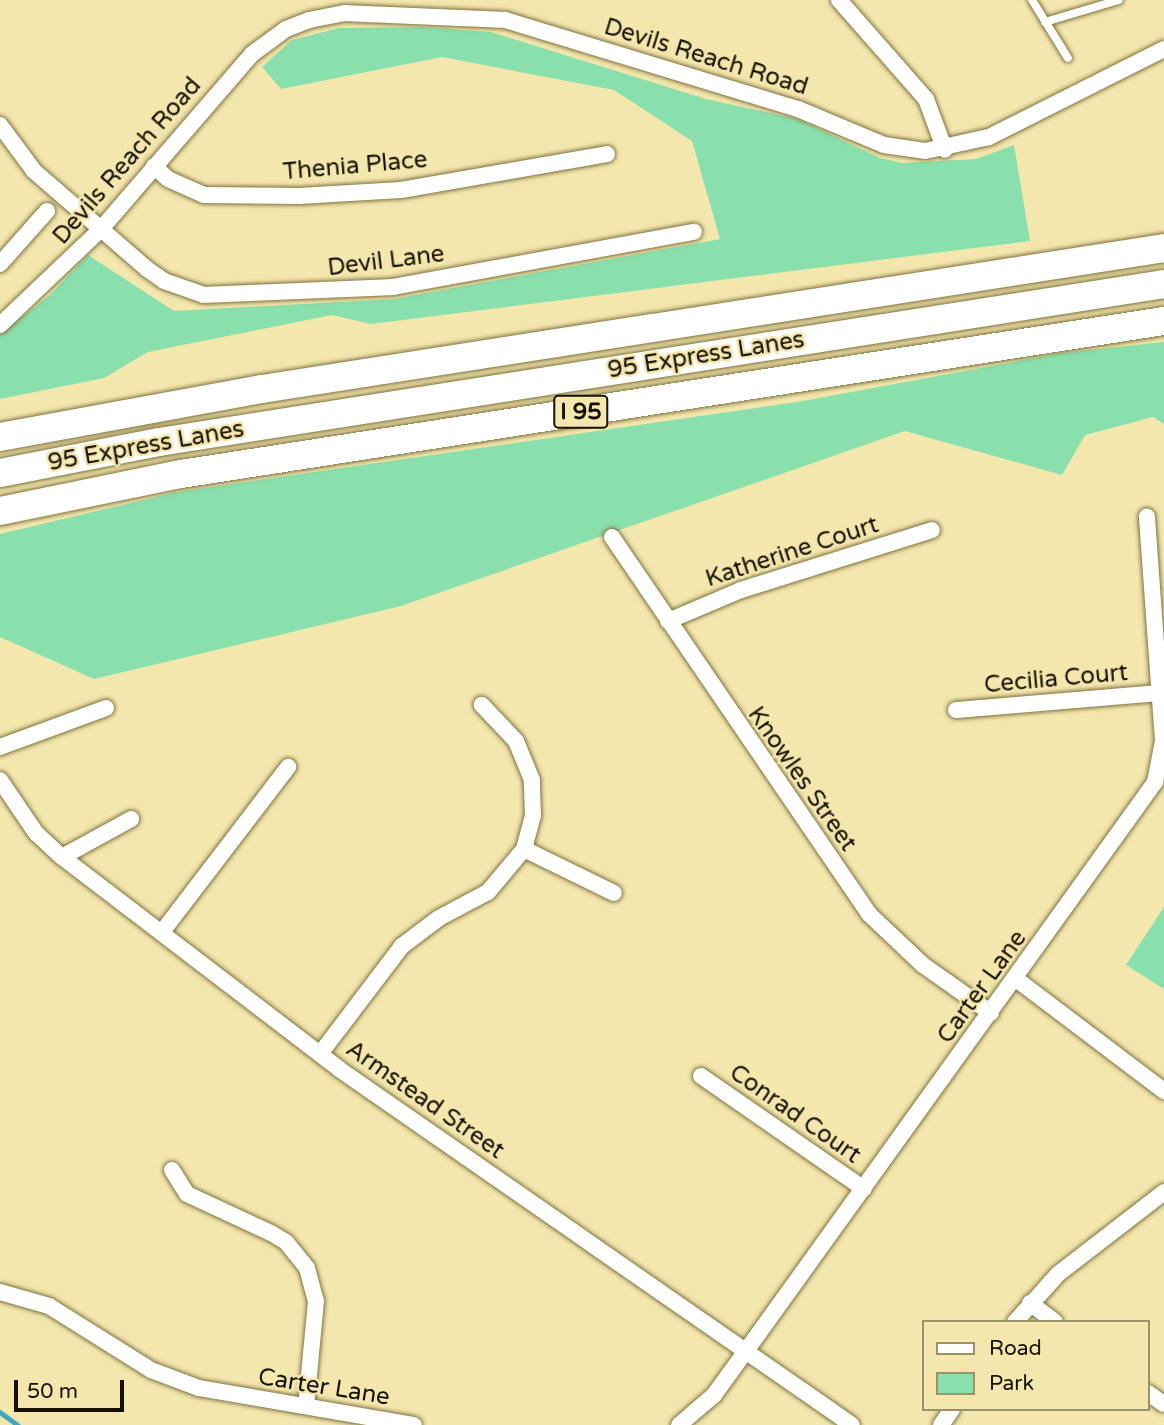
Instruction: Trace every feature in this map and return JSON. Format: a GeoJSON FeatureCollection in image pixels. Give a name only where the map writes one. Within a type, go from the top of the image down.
{"type":"FeatureCollection","features":[{"type":"Feature","properties":{"kind":"highway"},"geometry":{"type":"LineString","coordinates":[[0,437],[248,391],[1164,248]]}},
{"type":"Feature","properties":{"kind":"highway","name":"95 Express Lanes"},"geometry":{"type":"LineString","coordinates":[[0,473],[159,442],[1164,284]]}},
{"type":"Feature","properties":{"kind":"highway","name":"I 95"},"geometry":{"type":"LineString","coordinates":[[0,511],[181,474],[1164,321]]}},
{"type":"Feature","properties":{"kind":"street"},"geometry":{"type":"LineString","coordinates":[[839,0],[926,99],[945,150]]}},
{"type":"Feature","properties":{"kind":"street","name":"Devils Reach Road"},"geometry":{"type":"LineString","coordinates":[[0,325],[101,229],[262,45],[309,20],[350,7],[511,21],[673,75],[798,109],[884,145],[945,150],[989,137],[1164,48]]}},
{"type":"Feature","properties":{"kind":"street","name":"Devil Lane"},"geometry":{"type":"LineString","coordinates":[[0,125],[34,171],[164,281],[221,297],[393,287],[694,232]]}},
{"type":"Feature","properties":{"kind":"street","name":"Thenia Place"},"geometry":{"type":"LineString","coordinates":[[154,166],[177,184],[204,195],[299,196],[401,190],[607,154]]}},
{"type":"Feature","properties":{"kind":"street"},"geometry":{"type":"LineString","coordinates":[[0,264],[47,211]]}},
{"type":"Feature","properties":{"kind":"street","name":"Carter Lane"},"geometry":{"type":"LineString","coordinates":[[679,1425],[713,1395],[746,1351],[1016,979],[1155,782],[1164,741],[1147,517]]}},
{"type":"Feature","properties":{"kind":"street","name":"Katherine Court"},"geometry":{"type":"LineString","coordinates":[[668,621],[741,590],[932,530]]}},
{"type":"Feature","properties":{"kind":"street","name":"Knowles Street"},"geometry":{"type":"LineString","coordinates":[[612,537],[869,914],[923,965],[991,1013]]}},
{"type":"Feature","properties":{"kind":"street","name":"Cecilia Court"},"geometry":{"type":"LineString","coordinates":[[956,710],[1160,693]]}},
{"type":"Feature","properties":{"kind":"street"},"geometry":{"type":"LineString","coordinates":[[320,1054],[402,946],[439,918],[488,892],[524,849],[533,816],[532,780],[516,741],[482,705]]}},
{"type":"Feature","properties":{"kind":"street"},"geometry":{"type":"LineString","coordinates":[[0,747],[106,708]]}},
{"type":"Feature","properties":{"kind":"street"},"geometry":{"type":"LineString","coordinates":[[162,932],[288,766]]}},
{"type":"Feature","properties":{"kind":"street","name":"Armstead Street"},"geometry":{"type":"LineString","coordinates":[[0,780],[36,833],[62,857],[320,1054],[852,1425]]}},
{"type":"Feature","properties":{"kind":"street"},"geometry":{"type":"LineString","coordinates":[[62,857],[131,819]]}},
{"type":"Feature","properties":{"kind":"street"},"geometry":{"type":"LineString","coordinates":[[524,849],[614,894]]}},
{"type":"Feature","properties":{"kind":"street"},"geometry":{"type":"LineString","coordinates":[[1016,979],[1164,1091]]}},
{"type":"Feature","properties":{"kind":"street","name":"Conrad Court"},"geometry":{"type":"LineString","coordinates":[[701,1076],[864,1189]]}},
{"type":"Feature","properties":{"kind":"street"},"geometry":{"type":"LineString","coordinates":[[172,1170],[187,1194],[286,1242],[307,1268],[316,1301],[306,1406]]}},
{"type":"Feature","properties":{"kind":"street"},"geometry":{"type":"LineString","coordinates":[[1017,1320],[1030,1303],[1089,1248],[1164,1192]]}},
{"type":"Feature","properties":{"kind":"street","name":"Carter Lane"},"geometry":{"type":"LineString","coordinates":[[0,1292],[49,1306],[164,1376],[198,1388],[414,1425]]}},
{"type":"Feature","properties":{"kind":"street"},"geometry":{"type":"LineString","coordinates":[[1030,1303],[1052,1320]]}},
{"type":"Feature","properties":{"kind":"lane"},"geometry":{"type":"LineString","coordinates":[[1032,0],[1068,58]]}},
{"type":"Feature","properties":{"kind":"lane"},"geometry":{"type":"LineString","coordinates":[[1045,22],[1119,0]]}},
{"type":"Feature","properties":{"kind":"green space"},"geometry":{"type":"Polygon","coordinates":[[[421,27],[491,32],[706,99],[797,119],[880,158],[902,163],[976,159],[1014,145],[1030,241],[371,324],[332,315],[148,352],[104,378],[0,399],[0,335],[51,294],[88,255],[174,311],[394,299],[720,239],[692,141],[614,90],[442,57],[281,89],[262,67],[292,40],[339,28],[421,27]]]}},
{"type":"Feature","properties":{"kind":"green space"},"geometry":{"type":"Polygon","coordinates":[[[1164,342],[1164,424],[1153,417],[1085,435],[1062,475],[905,431],[401,606],[94,679],[0,637],[0,534],[177,492],[797,402],[1062,353],[1164,342]]]}},
{"type":"Feature","properties":{"kind":"green space"},"geometry":{"type":"Polygon","coordinates":[[[1164,907],[1164,989],[1126,965],[1164,907]]]}},
{"type":"Feature","properties":{"kind":"waterway"},"geometry":{"type":"LineString","coordinates":[[0,1412],[18,1425]]}}]}
